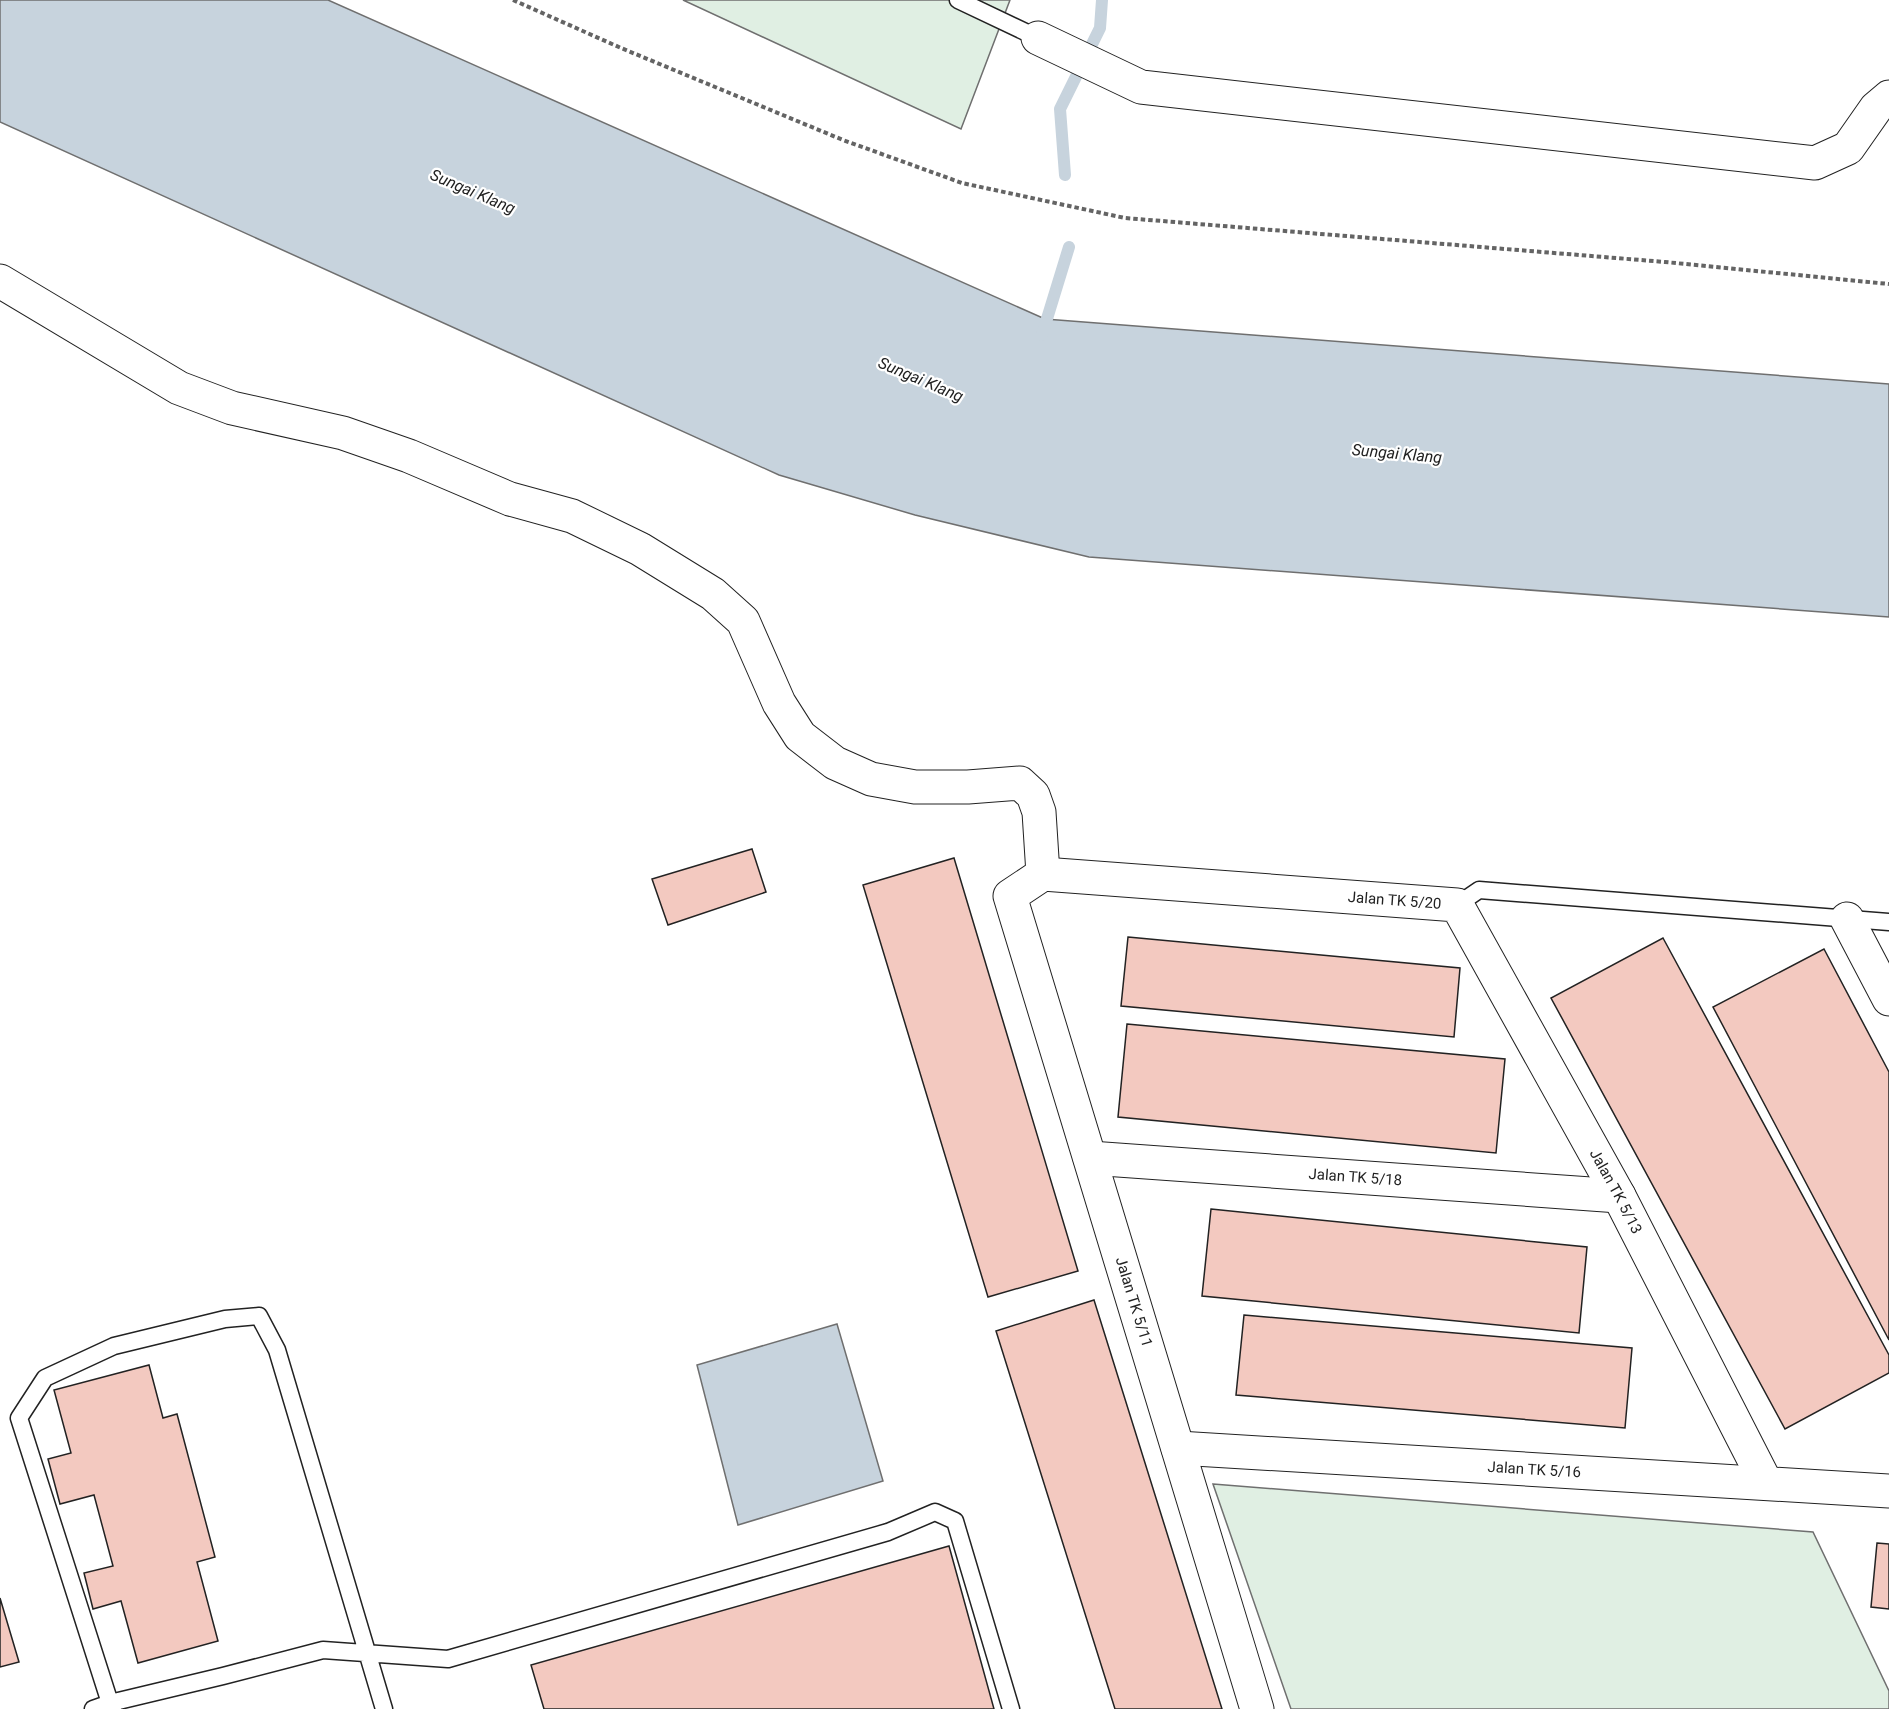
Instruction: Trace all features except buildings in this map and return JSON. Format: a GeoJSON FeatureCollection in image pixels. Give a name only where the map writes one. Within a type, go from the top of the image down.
{"type":"FeatureCollection","features":[{"type":"Feature","properties":{"kind":"street"},"geometry":{"type":"LineString","coordinates":[[1038,38],[1141,87],[1815,163],[1848,148],[1876,108],[1889,97]]}},
{"type":"Feature","properties":{"kind":"street"},"geometry":{"type":"LineString","coordinates":[[0,281],[179,388],[232,408],[343,433],[387,448],[510,499],[572,516],[640,549],[713,594],[743,621],[779,703],[800,736],[834,763],[871,779],[915,787],[968,787],[1020,783],[1033,795],[1039,812],[1043,874]]}},
{"type":"Feature","properties":{"kind":"street","name":"Jalan TK 5/11"},"geometry":{"type":"LineString","coordinates":[[1043,874],[1010,896],[1257,1709]]}},
{"type":"Feature","properties":{"kind":"street","name":"Jalan TK 5/20"},"geometry":{"type":"LineString","coordinates":[[1043,874],[1457,905]]}},
{"type":"Feature","properties":{"kind":"street","name":"Jalan TK 5/13"},"geometry":{"type":"LineString","coordinates":[[1457,905],[1619,1196],[1766,1483]]}},
{"type":"Feature","properties":{"kind":"street"},"geometry":{"type":"LineString","coordinates":[[1846,919],[1889,999]]}},
{"type":"Feature","properties":{"kind":"street","name":"Jalan TK 5/18"},"geometry":{"type":"LineString","coordinates":[[1090,1158],[1619,1196]]}},
{"type":"Feature","properties":{"kind":"street","name":"Jalan TK 5/16"},"geometry":{"type":"LineString","coordinates":[[1178,1448],[1889,1491]]}},
{"type":"Feature","properties":{"kind":"lane"},"geometry":{"type":"LineString","coordinates":[[958,0],[1038,38]]}},
{"type":"Feature","properties":{"kind":"lane","name":"Jalan TK 5/20"},"geometry":{"type":"LineString","coordinates":[[1457,905],[1479,890],[1889,922]]}},
{"type":"Feature","properties":{"kind":"lane"},"geometry":{"type":"LineString","coordinates":[[112,1706],[19,1418],[45,1378],[114,1346],[225,1319],[259,1316],[278,1350],[384,1709]]}},
{"type":"Feature","properties":{"kind":"lane"},"geometry":{"type":"LineString","coordinates":[[93,1709],[112,1706],[323,1650],[448,1659],[888,1532],[936,1512],[956,1521],[1011,1709]]}},
{"type":"Feature","properties":{"kind":"path"},"geometry":{"type":"LineString","coordinates":[[513,0],[621,48],[843,140],[962,183],[1050,203],[1125,218],[1653,261],[1889,284]]}},
{"type":"Feature","properties":{"kind":"green space"},"geometry":{"type":"Polygon","coordinates":[[[683,0],[1010,0],[961,129],[683,0]]]}},
{"type":"Feature","properties":{"kind":"green space"},"geometry":{"type":"Polygon","coordinates":[[[1213,1484],[1813,1532],[1889,1691],[1889,1709],[1291,1709],[1213,1484]]]}},
{"type":"Feature","properties":{"kind":"water","name":"Sungai Klang"},"geometry":{"type":"Polygon","coordinates":[[[0,0],[328,0],[1045,319],[1889,384],[1889,617],[1089,557],[915,515],[779,475],[0,122],[0,0]]]}},
{"type":"Feature","properties":{"kind":"water"},"geometry":{"type":"Polygon","coordinates":[[[837,1324],[883,1481],[738,1525],[697,1365],[837,1324]]]}},
{"type":"Feature","properties":{"kind":"waterway"},"geometry":{"type":"LineString","coordinates":[[1065,175],[1060,109],[1100,28],[1102,0]]}},
{"type":"Feature","properties":{"kind":"waterway"},"geometry":{"type":"LineString","coordinates":[[1042,335],[1069,247]]}}]}
